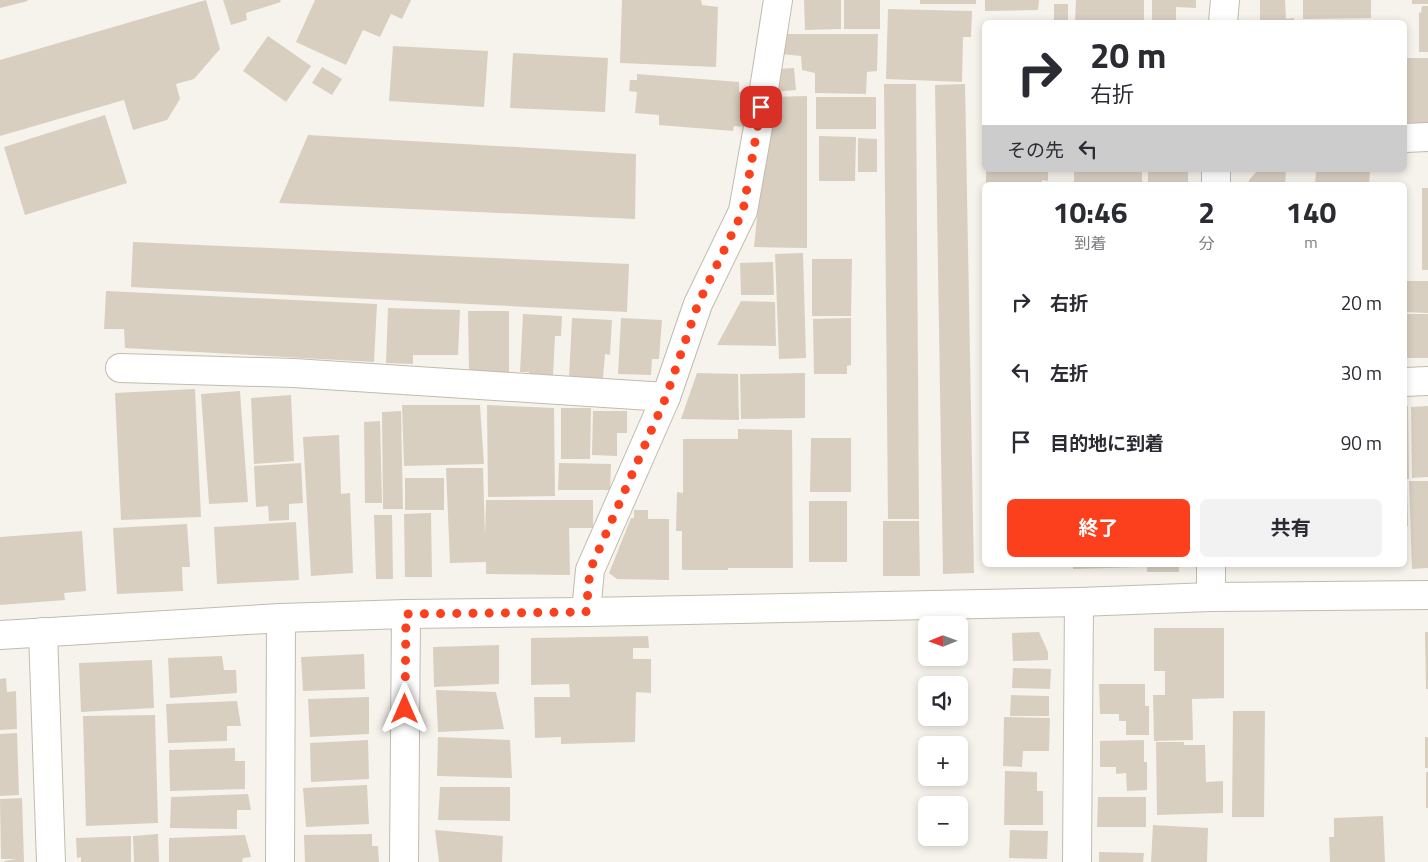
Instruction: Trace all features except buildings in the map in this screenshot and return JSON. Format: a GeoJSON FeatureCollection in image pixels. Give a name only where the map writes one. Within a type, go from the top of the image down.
{"type":"FeatureCollection","features":[{"type":"Feature","properties":{"kind":"street"},"geometry":{"type":"LineString","coordinates":[[586,612],[590,570],[666,397],[698,304],[743,211],[778,0]]}},
{"type":"Feature","properties":{"kind":"street"},"geometry":{"type":"LineString","coordinates":[[1224,0],[1224,20]]}},
{"type":"Feature","properties":{"kind":"street"},"geometry":{"type":"LineString","coordinates":[[1407,138],[1428,137]]}},
{"type":"Feature","properties":{"kind":"street"},"geometry":{"type":"LineString","coordinates":[[120,368],[294,373],[666,397]]}},
{"type":"Feature","properties":{"kind":"street"},"geometry":{"type":"LineString","coordinates":[[1407,382],[1428,382]]}},
{"type":"Feature","properties":{"kind":"street"},"geometry":{"type":"LineString","coordinates":[[1211,597],[1212,567]]}},
{"type":"Feature","properties":{"kind":"street"},"geometry":{"type":"LineString","coordinates":[[0,635],[281,618],[406,614],[1079,602],[1211,597],[1428,595]]}},
{"type":"Feature","properties":{"kind":"street"},"geometry":{"type":"LineString","coordinates":[[1077,862],[1079,602]]}},
{"type":"Feature","properties":{"kind":"street"},"geometry":{"type":"LineString","coordinates":[[404,862],[406,614]]}},
{"type":"Feature","properties":{"kind":"street"},"geometry":{"type":"LineString","coordinates":[[280,862],[281,618]]}},
{"type":"Feature","properties":{"kind":"street"},"geometry":{"type":"LineString","coordinates":[[43,632],[51,862]]}},
{"type":"Feature","properties":{"kind":"route"},"geometry":{"type":"LineString","coordinates":[[405,709],[406,614],[586,612],[590,570],[666,397],[698,304],[743,211],[761,107]]}}]}
